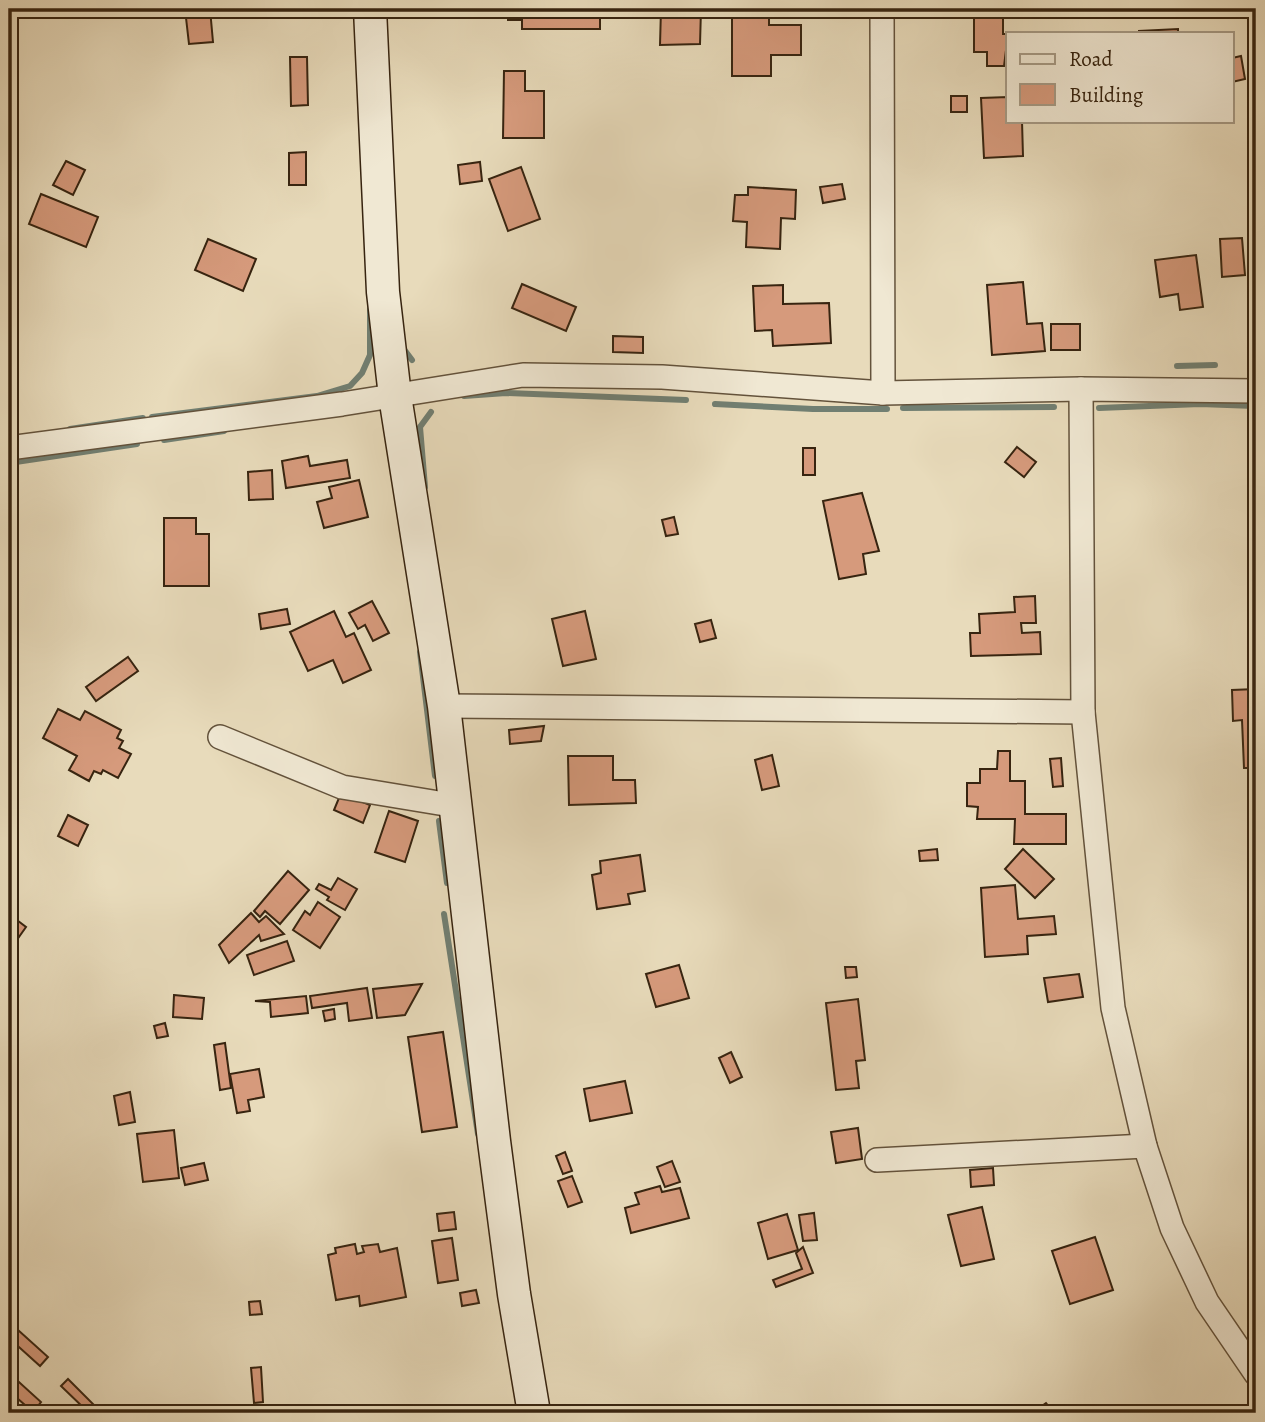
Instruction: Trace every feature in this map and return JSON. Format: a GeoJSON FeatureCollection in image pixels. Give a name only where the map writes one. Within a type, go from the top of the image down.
{"type":"FeatureCollection","features":[{"type":"Feature","properties":{"kind":"street"},"geometry":{"type":"LineString","coordinates":[[370,9],[383,292],[396,396],[444,706],[494,1141],[514,1294],[534,1413]]}},
{"type":"Feature","properties":{"kind":"street"},"geometry":{"type":"LineString","coordinates":[[882,9],[883,393]]}},
{"type":"Feature","properties":{"kind":"street"},"geometry":{"type":"LineString","coordinates":[[9,448],[396,396],[523,376],[662,377],[883,393],[1081,389],[1256,391]]}},
{"type":"Feature","properties":{"kind":"street"},"geometry":{"type":"LineString","coordinates":[[1081,389],[1083,712],[1113,1008],[1145,1146],[1172,1228],[1207,1302],[1254,1367]]}},
{"type":"Feature","properties":{"kind":"street"},"geometry":{"type":"LineString","coordinates":[[444,706],[1083,712]]}},
{"type":"Feature","properties":{"kind":"street"},"geometry":{"type":"LineString","coordinates":[[220,737],[342,788],[457,806]]}},
{"type":"Feature","properties":{"kind":"street"},"geometry":{"type":"LineString","coordinates":[[877,1160],[1145,1146]]}},
{"type":"Feature","properties":{"kind":"building"},"geometry":{"type":"Polygon","coordinates":[[[185,9],[210,9],[213,42],[189,44],[185,9]]]}},
{"type":"Feature","properties":{"kind":"building"},"geometry":{"type":"Polygon","coordinates":[[[508,9],[600,9],[600,29],[522,29],[522,20],[508,20],[508,9]]]}},
{"type":"Feature","properties":{"kind":"building"},"geometry":{"type":"Polygon","coordinates":[[[661,9],[701,9],[700,44],[660,45],[661,9]]]}},
{"type":"Feature","properties":{"kind":"building"},"geometry":{"type":"Polygon","coordinates":[[[974,9],[1003,9],[1003,34],[1006,34],[1004,66],[987,66],[987,52],[974,52],[974,9]]]}},
{"type":"Feature","properties":{"kind":"building"},"geometry":{"type":"Polygon","coordinates":[[[732,12],[769,12],[769,25],[801,25],[801,55],[771,55],[771,76],[732,76],[732,12]]]}},
{"type":"Feature","properties":{"kind":"building"},"geometry":{"type":"Polygon","coordinates":[[[1178,29],[1178,32],[1139,31],[1178,29]]]}},
{"type":"Feature","properties":{"kind":"building"},"geometry":{"type":"Polygon","coordinates":[[[1241,56],[1245,79],[1234,82],[1234,58],[1241,56]]]}},
{"type":"Feature","properties":{"kind":"building"},"geometry":{"type":"Polygon","coordinates":[[[290,57],[307,57],[308,105],[291,106],[290,57]]]}},
{"type":"Feature","properties":{"kind":"building"},"geometry":{"type":"Polygon","coordinates":[[[504,71],[525,71],[525,91],[544,91],[544,138],[503,138],[504,71]]]}},
{"type":"Feature","properties":{"kind":"building"},"geometry":{"type":"Polygon","coordinates":[[[951,96],[967,96],[967,112],[951,112],[951,96]]]}},
{"type":"Feature","properties":{"kind":"building"},"geometry":{"type":"Polygon","coordinates":[[[1006,97],[1006,122],[1022,122],[1023,156],[984,158],[981,98],[1006,97]]]}},
{"type":"Feature","properties":{"kind":"building"},"geometry":{"type":"Polygon","coordinates":[[[306,152],[306,185],[289,185],[289,153],[306,152]]]}},
{"type":"Feature","properties":{"kind":"building"},"geometry":{"type":"Polygon","coordinates":[[[66,161],[85,170],[73,195],[53,185],[66,161]]]}},
{"type":"Feature","properties":{"kind":"building"},"geometry":{"type":"Polygon","coordinates":[[[480,162],[482,181],[460,184],[458,165],[480,162]]]}},
{"type":"Feature","properties":{"kind":"building"},"geometry":{"type":"Polygon","coordinates":[[[521,167],[540,219],[508,231],[489,179],[521,167]]]}},
{"type":"Feature","properties":{"kind":"building"},"geometry":{"type":"Polygon","coordinates":[[[842,184],[845,199],[823,203],[820,187],[842,184]]]}},
{"type":"Feature","properties":{"kind":"building"},"geometry":{"type":"Polygon","coordinates":[[[748,187],[796,190],[795,219],[781,218],[780,249],[746,247],[747,222],[733,221],[735,195],[748,195],[748,187]]]}},
{"type":"Feature","properties":{"kind":"building"},"geometry":{"type":"Polygon","coordinates":[[[41,194],[98,217],[86,247],[29,224],[41,194]]]}},
{"type":"Feature","properties":{"kind":"building"},"geometry":{"type":"Polygon","coordinates":[[[1242,238],[1245,275],[1222,277],[1220,239],[1242,238]]]}},
{"type":"Feature","properties":{"kind":"building"},"geometry":{"type":"Polygon","coordinates":[[[208,239],[256,259],[243,291],[195,270],[208,239]]]}},
{"type":"Feature","properties":{"kind":"building"},"geometry":{"type":"Polygon","coordinates":[[[1196,255],[1203,307],[1180,310],[1178,294],[1160,297],[1155,260],[1196,255]]]}},
{"type":"Feature","properties":{"kind":"building"},"geometry":{"type":"Polygon","coordinates":[[[1023,282],[1027,324],[1042,323],[1045,351],[992,355],[987,285],[1023,282]]]}},
{"type":"Feature","properties":{"kind":"building"},"geometry":{"type":"Polygon","coordinates":[[[522,284],[576,307],[566,331],[512,308],[522,284]]]}},
{"type":"Feature","properties":{"kind":"building"},"geometry":{"type":"Polygon","coordinates":[[[783,285],[783,304],[829,303],[831,343],[773,346],[772,330],[755,331],[753,286],[783,285]]]}},
{"type":"Feature","properties":{"kind":"building"},"geometry":{"type":"Polygon","coordinates":[[[1051,324],[1080,324],[1080,350],[1051,350],[1051,324]]]}},
{"type":"Feature","properties":{"kind":"building"},"geometry":{"type":"Polygon","coordinates":[[[613,336],[643,337],[643,353],[613,352],[613,336]]]}},
{"type":"Feature","properties":{"kind":"building"},"geometry":{"type":"Polygon","coordinates":[[[1017,447],[1036,462],[1024,477],[1005,462],[1017,447]]]}},
{"type":"Feature","properties":{"kind":"building"},"geometry":{"type":"Polygon","coordinates":[[[803,448],[815,448],[815,475],[803,475],[803,448]]]}},
{"type":"Feature","properties":{"kind":"building"},"geometry":{"type":"Polygon","coordinates":[[[308,456],[310,466],[347,460],[350,478],[286,488],[282,461],[308,456]]]}},
{"type":"Feature","properties":{"kind":"building"},"geometry":{"type":"Polygon","coordinates":[[[272,470],[273,499],[249,500],[248,472],[272,470]]]}},
{"type":"Feature","properties":{"kind":"building"},"geometry":{"type":"Polygon","coordinates":[[[359,480],[368,517],[324,528],[317,502],[332,498],[329,487],[359,480]]]}},
{"type":"Feature","properties":{"kind":"building"},"geometry":{"type":"Polygon","coordinates":[[[862,493],[879,551],[863,554],[866,574],[839,579],[823,501],[862,493]]]}},
{"type":"Feature","properties":{"kind":"building"},"geometry":{"type":"Polygon","coordinates":[[[674,517],[678,534],[666,536],[662,520],[674,517]]]}},
{"type":"Feature","properties":{"kind":"building"},"geometry":{"type":"Polygon","coordinates":[[[164,518],[196,518],[196,534],[209,534],[209,586],[164,586],[164,518]]]}},
{"type":"Feature","properties":{"kind":"building"},"geometry":{"type":"Polygon","coordinates":[[[1256,535],[1256,550],[1251,551],[1249,536],[1256,535]]]}},
{"type":"Feature","properties":{"kind":"building"},"geometry":{"type":"Polygon","coordinates":[[[1035,596],[1036,623],[1021,623],[1022,633],[1040,632],[1041,654],[971,656],[970,633],[980,633],[979,614],[1015,612],[1014,597],[1035,596]]]}},
{"type":"Feature","properties":{"kind":"building"},"geometry":{"type":"Polygon","coordinates":[[[372,601],[389,633],[373,641],[365,625],[358,629],[349,613],[372,601]]]}},
{"type":"Feature","properties":{"kind":"building"},"geometry":{"type":"Polygon","coordinates":[[[287,609],[290,624],[261,629],[259,614],[287,609]]]}},
{"type":"Feature","properties":{"kind":"building"},"geometry":{"type":"Polygon","coordinates":[[[334,611],[346,637],[354,633],[371,670],[343,683],[333,660],[308,671],[290,632],[334,611]]]}},
{"type":"Feature","properties":{"kind":"building"},"geometry":{"type":"Polygon","coordinates":[[[585,611],[596,659],[563,666],[552,619],[585,611]]]}},
{"type":"Feature","properties":{"kind":"building"},"geometry":{"type":"Polygon","coordinates":[[[711,620],[716,638],[700,642],[695,624],[711,620]]]}},
{"type":"Feature","properties":{"kind":"building"},"geometry":{"type":"Polygon","coordinates":[[[128,657],[138,671],[96,701],[86,687],[128,657]]]}},
{"type":"Feature","properties":{"kind":"building"},"geometry":{"type":"Polygon","coordinates":[[[1256,689],[1256,768],[1244,768],[1242,720],[1233,721],[1232,690],[1256,689]]]}},
{"type":"Feature","properties":{"kind":"building"},"geometry":{"type":"Polygon","coordinates":[[[58,709],[80,720],[85,711],[121,730],[117,738],[123,741],[119,748],[131,754],[118,778],[103,770],[101,774],[94,771],[89,781],[69,770],[77,756],[43,738],[58,709]]]}},
{"type":"Feature","properties":{"kind":"building"},"geometry":{"type":"Polygon","coordinates":[[[544,726],[541,741],[510,744],[509,730],[544,726]]]}},
{"type":"Feature","properties":{"kind":"building"},"geometry":{"type":"Polygon","coordinates":[[[998,751],[1010,751],[1010,781],[1025,781],[1025,814],[1066,814],[1066,844],[1014,844],[1015,819],[977,819],[978,807],[967,806],[967,783],[980,783],[980,769],[997,769],[998,751]]]}},
{"type":"Feature","properties":{"kind":"building"},"geometry":{"type":"Polygon","coordinates":[[[772,755],[779,786],[762,790],[755,760],[772,755]]]}},
{"type":"Feature","properties":{"kind":"building"},"geometry":{"type":"Polygon","coordinates":[[[568,756],[613,756],[613,780],[635,780],[636,803],[569,805],[568,756]]]}},
{"type":"Feature","properties":{"kind":"building"},"geometry":{"type":"Polygon","coordinates":[[[1061,758],[1063,786],[1053,787],[1050,759],[1061,758]]]}},
{"type":"Feature","properties":{"kind":"building"},"geometry":{"type":"Polygon","coordinates":[[[341,793],[370,805],[363,823],[334,810],[341,793]]]}},
{"type":"Feature","properties":{"kind":"building"},"geometry":{"type":"Polygon","coordinates":[[[389,811],[418,821],[405,862],[375,852],[389,811]]]}},
{"type":"Feature","properties":{"kind":"building"},"geometry":{"type":"Polygon","coordinates":[[[68,815],[88,825],[78,846],[58,836],[68,815]]]}},
{"type":"Feature","properties":{"kind":"building"},"geometry":{"type":"Polygon","coordinates":[[[937,849],[938,860],[920,861],[919,851],[937,849]]]}},
{"type":"Feature","properties":{"kind":"building"},"geometry":{"type":"Polygon","coordinates":[[[1023,849],[1054,879],[1035,898],[1005,869],[1023,849]]]}},
{"type":"Feature","properties":{"kind":"building"},"geometry":{"type":"Polygon","coordinates":[[[640,855],[645,891],[628,894],[630,904],[597,909],[592,875],[601,873],[600,861],[640,855]]]}},
{"type":"Feature","properties":{"kind":"building"},"geometry":{"type":"Polygon","coordinates":[[[288,871],[309,890],[280,924],[265,911],[260,917],[254,911],[288,871]]]}},
{"type":"Feature","properties":{"kind":"building"},"geometry":{"type":"Polygon","coordinates":[[[338,878],[357,889],[345,910],[327,900],[329,897],[316,889],[319,884],[331,890],[338,878]]]}},
{"type":"Feature","properties":{"kind":"building"},"geometry":{"type":"Polygon","coordinates":[[[1015,885],[1018,919],[1054,916],[1056,934],[1027,936],[1028,954],[985,957],[981,888],[1015,885]]]}},
{"type":"Feature","properties":{"kind":"building"},"geometry":{"type":"Polygon","coordinates":[[[318,902],[340,917],[320,948],[293,930],[305,911],[310,915],[318,902]]]}},
{"type":"Feature","properties":{"kind":"building"},"geometry":{"type":"Polygon","coordinates":[[[251,913],[259,922],[266,916],[284,934],[261,941],[259,935],[229,963],[219,945],[251,913]]]}},
{"type":"Feature","properties":{"kind":"building"},"geometry":{"type":"Polygon","coordinates":[[[9,914],[26,927],[9,951],[9,914]]]}},
{"type":"Feature","properties":{"kind":"building"},"geometry":{"type":"Polygon","coordinates":[[[287,941],[294,961],[254,975],[247,955],[287,941]]]}},
{"type":"Feature","properties":{"kind":"building"},"geometry":{"type":"Polygon","coordinates":[[[679,965],[689,998],[656,1007],[646,974],[679,965]]]}},
{"type":"Feature","properties":{"kind":"building"},"geometry":{"type":"Polygon","coordinates":[[[845,967],[856,967],[857,977],[846,978],[845,967]]]}},
{"type":"Feature","properties":{"kind":"building"},"geometry":{"type":"Polygon","coordinates":[[[1079,974],[1083,997],[1048,1002],[1044,978],[1079,974]]]}},
{"type":"Feature","properties":{"kind":"building"},"geometry":{"type":"Polygon","coordinates":[[[422,984],[405,1015],[377,1018],[373,989],[422,984]]]}},
{"type":"Feature","properties":{"kind":"building"},"geometry":{"type":"Polygon","coordinates":[[[367,988],[372,1018],[349,1021],[347,1003],[312,1008],[310,996],[367,988]]]}},
{"type":"Feature","properties":{"kind":"building"},"geometry":{"type":"Polygon","coordinates":[[[174,995],[204,998],[202,1019],[173,1017],[174,995]]]}},
{"type":"Feature","properties":{"kind":"building"},"geometry":{"type":"Polygon","coordinates":[[[306,996],[308,1013],[271,1017],[270,1002],[255,1001],[306,996]]]}},
{"type":"Feature","properties":{"kind":"building"},"geometry":{"type":"Polygon","coordinates":[[[858,999],[865,1060],[856,1061],[859,1088],[836,1090],[826,1003],[858,999]]]}},
{"type":"Feature","properties":{"kind":"building"},"geometry":{"type":"Polygon","coordinates":[[[334,1009],[335,1019],[325,1021],[323,1011],[334,1009]]]}},
{"type":"Feature","properties":{"kind":"building"},"geometry":{"type":"Polygon","coordinates":[[[165,1023],[168,1036],[157,1038],[154,1026],[165,1023]]]}},
{"type":"Feature","properties":{"kind":"building"},"geometry":{"type":"Polygon","coordinates":[[[443,1032],[457,1127],[422,1132],[408,1037],[443,1032]]]}},
{"type":"Feature","properties":{"kind":"building"},"geometry":{"type":"Polygon","coordinates":[[[225,1043],[231,1088],[220,1090],[214,1045],[225,1043]]]}},
{"type":"Feature","properties":{"kind":"building"},"geometry":{"type":"Polygon","coordinates":[[[731,1052],[742,1077],[730,1083],[719,1058],[731,1052]]]}},
{"type":"Feature","properties":{"kind":"building"},"geometry":{"type":"Polygon","coordinates":[[[259,1069],[264,1097],[248,1100],[250,1111],[237,1113],[230,1074],[259,1069]]]}},
{"type":"Feature","properties":{"kind":"building"},"geometry":{"type":"Polygon","coordinates":[[[625,1081],[632,1113],[590,1121],[584,1089],[625,1081]]]}},
{"type":"Feature","properties":{"kind":"building"},"geometry":{"type":"Polygon","coordinates":[[[130,1092],[135,1122],[119,1125],[114,1096],[130,1092]]]}},
{"type":"Feature","properties":{"kind":"building"},"geometry":{"type":"Polygon","coordinates":[[[858,1128],[862,1159],[836,1163],[831,1132],[858,1128]]]}},
{"type":"Feature","properties":{"kind":"building"},"geometry":{"type":"Polygon","coordinates":[[[174,1130],[179,1178],[143,1182],[137,1134],[174,1130]]]}},
{"type":"Feature","properties":{"kind":"building"},"geometry":{"type":"Polygon","coordinates":[[[565,1152],[572,1171],[563,1174],[556,1156],[565,1152]]]}},
{"type":"Feature","properties":{"kind":"building"},"geometry":{"type":"Polygon","coordinates":[[[672,1161],[680,1182],[665,1187],[657,1167],[672,1161]]]}},
{"type":"Feature","properties":{"kind":"building"},"geometry":{"type":"Polygon","coordinates":[[[204,1163],[208,1180],[185,1185],[181,1168],[204,1163]]]}},
{"type":"Feature","properties":{"kind":"building"},"geometry":{"type":"Polygon","coordinates":[[[993,1168],[994,1185],[971,1187],[970,1170],[993,1168]]]}},
{"type":"Feature","properties":{"kind":"building"},"geometry":{"type":"Polygon","coordinates":[[[572,1176],[582,1202],[568,1207],[558,1181],[572,1176]]]}},
{"type":"Feature","properties":{"kind":"building"},"geometry":{"type":"Polygon","coordinates":[[[660,1186],[662,1192],[680,1188],[689,1218],[631,1233],[625,1208],[639,1204],[635,1193],[660,1186]]]}},
{"type":"Feature","properties":{"kind":"building"},"geometry":{"type":"Polygon","coordinates":[[[982,1207],[994,1259],[961,1266],[948,1215],[982,1207]]]}},
{"type":"Feature","properties":{"kind":"building"},"geometry":{"type":"Polygon","coordinates":[[[454,1212],[456,1229],[439,1231],[437,1214],[454,1212]]]}},
{"type":"Feature","properties":{"kind":"building"},"geometry":{"type":"Polygon","coordinates":[[[814,1213],[817,1240],[803,1241],[799,1215],[814,1213]]]}},
{"type":"Feature","properties":{"kind":"building"},"geometry":{"type":"Polygon","coordinates":[[[787,1214],[798,1250],[768,1259],[758,1223],[787,1214]]]}},
{"type":"Feature","properties":{"kind":"building"},"geometry":{"type":"Polygon","coordinates":[[[1095,1237],[1113,1290],[1070,1304],[1052,1251],[1095,1237]]]}},
{"type":"Feature","properties":{"kind":"building"},"geometry":{"type":"Polygon","coordinates":[[[452,1238],[458,1280],[438,1283],[432,1241],[452,1238]]]}},
{"type":"Feature","properties":{"kind":"building"},"geometry":{"type":"Polygon","coordinates":[[[355,1244],[357,1254],[364,1252],[362,1246],[378,1244],[380,1252],[397,1248],[406,1297],[360,1306],[359,1296],[336,1300],[328,1255],[336,1253],[335,1248],[355,1244]]]}},
{"type":"Feature","properties":{"kind":"building"},"geometry":{"type":"Polygon","coordinates":[[[803,1247],[813,1273],[776,1287],[773,1280],[802,1269],[796,1253],[803,1247]]]}},
{"type":"Feature","properties":{"kind":"building"},"geometry":{"type":"Polygon","coordinates":[[[476,1290],[479,1303],[462,1306],[460,1293],[476,1290]]]}},
{"type":"Feature","properties":{"kind":"building"},"geometry":{"type":"Polygon","coordinates":[[[260,1301],[262,1314],[250,1315],[249,1302],[260,1301]]]}},
{"type":"Feature","properties":{"kind":"building"},"geometry":{"type":"Polygon","coordinates":[[[18,1330],[48,1357],[40,1366],[10,1339],[18,1330]]]}},
{"type":"Feature","properties":{"kind":"building"},"geometry":{"type":"Polygon","coordinates":[[[261,1367],[263,1402],[254,1403],[251,1368],[261,1367]]]}},
{"type":"Feature","properties":{"kind":"building"},"geometry":{"type":"Polygon","coordinates":[[[9,1373],[41,1402],[33,1412],[9,1391],[9,1373]]]}},
{"type":"Feature","properties":{"kind":"building"},"geometry":{"type":"Polygon","coordinates":[[[68,1379],[94,1405],[88,1412],[61,1386],[68,1379]]]}},
{"type":"Feature","properties":{"kind":"building"},"geometry":{"type":"Polygon","coordinates":[[[1046,1403],[1054,1413],[1032,1413],[1046,1403]]]}},
{"type":"Feature","properties":{"kind":"waterway"},"geometry":{"type":"LineString","coordinates":[[152,417],[317,396],[350,386],[362,373],[370,355],[370,309]]}},
{"type":"Feature","properties":{"kind":"waterway"},"geometry":{"type":"LineString","coordinates":[[403,348],[412,360]]}},
{"type":"Feature","properties":{"kind":"waterway"},"geometry":{"type":"LineString","coordinates":[[1177,366],[1215,365]]}},
{"type":"Feature","properties":{"kind":"waterway"},"geometry":{"type":"LineString","coordinates":[[464,396],[506,393],[686,400]]}},
{"type":"Feature","properties":{"kind":"waterway"},"geometry":{"type":"LineString","coordinates":[[715,404],[813,409],[887,409]]}},
{"type":"Feature","properties":{"kind":"waterway"},"geometry":{"type":"LineString","coordinates":[[1099,408],[1200,404],[1255,406]]}},
{"type":"Feature","properties":{"kind":"waterway"},"geometry":{"type":"LineString","coordinates":[[903,408],[1054,407]]}},
{"type":"Feature","properties":{"kind":"waterway"},"geometry":{"type":"LineString","coordinates":[[425,487],[420,427],[431,412]]}},
{"type":"Feature","properties":{"kind":"waterway"},"geometry":{"type":"LineString","coordinates":[[70,429],[143,418]]}},
{"type":"Feature","properties":{"kind":"waterway"},"geometry":{"type":"LineString","coordinates":[[164,440],[224,431]]}},
{"type":"Feature","properties":{"kind":"waterway"},"geometry":{"type":"LineString","coordinates":[[9,463],[137,444]]}},
{"type":"Feature","properties":{"kind":"waterway"},"geometry":{"type":"LineString","coordinates":[[420,652],[435,776]]}},
{"type":"Feature","properties":{"kind":"waterway"},"geometry":{"type":"LineString","coordinates":[[439,821],[447,883]]}},
{"type":"Feature","properties":{"kind":"waterway"},"geometry":{"type":"LineString","coordinates":[[444,914],[478,1134]]}}]}
